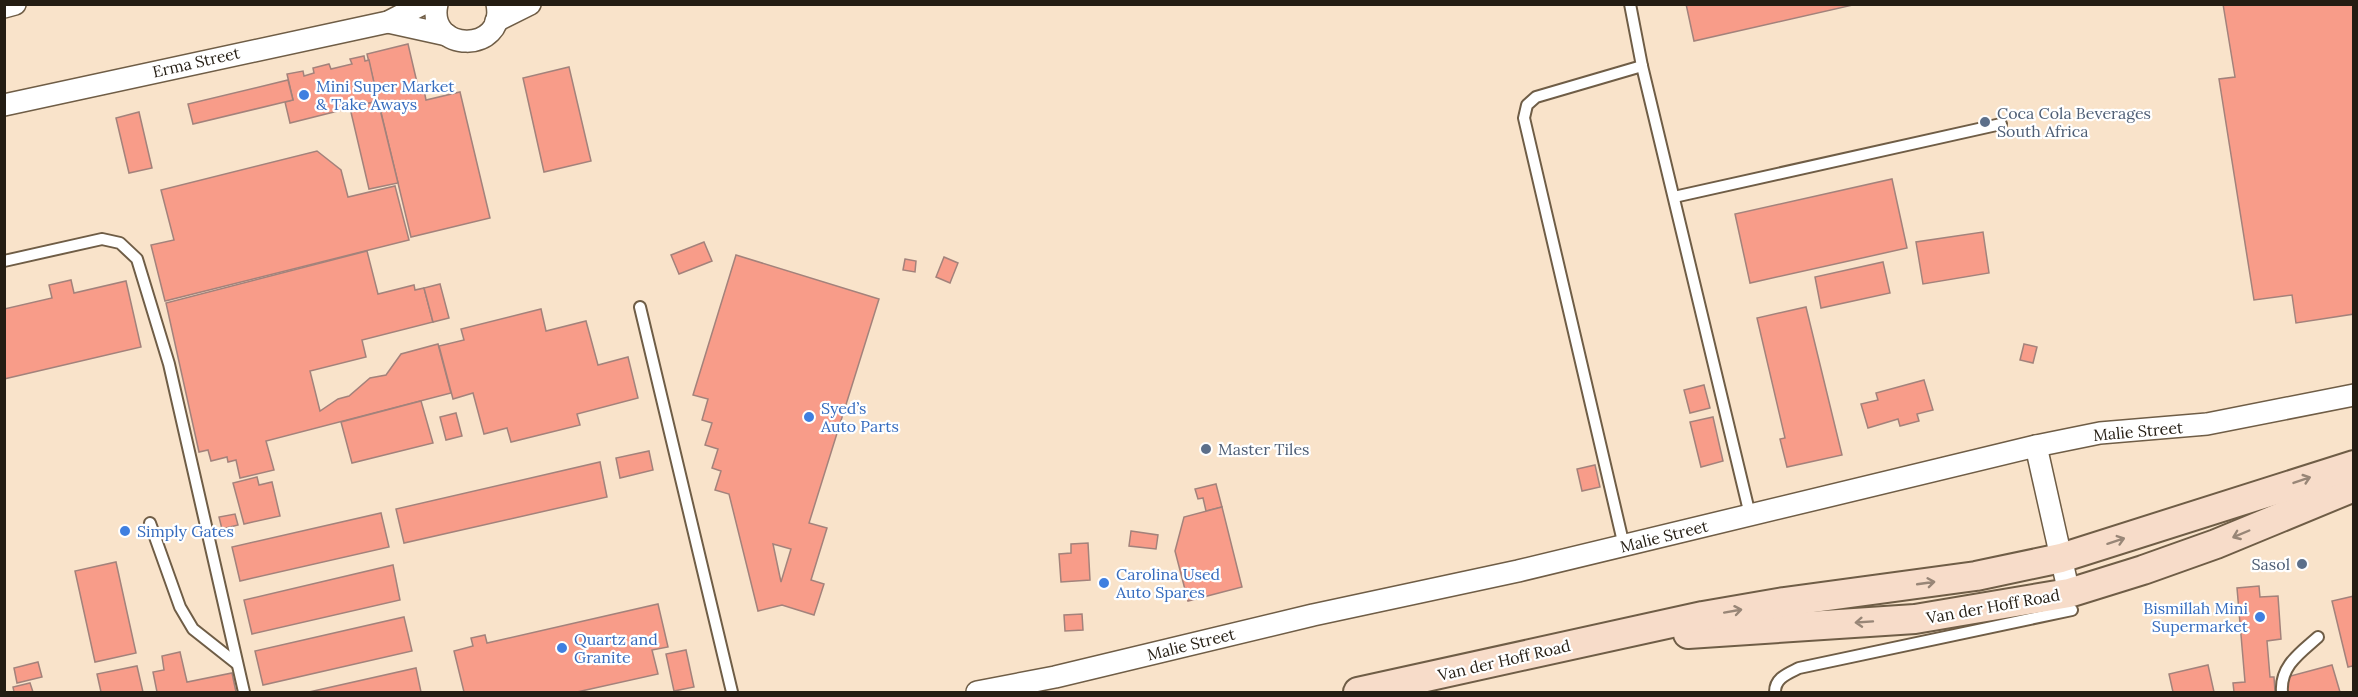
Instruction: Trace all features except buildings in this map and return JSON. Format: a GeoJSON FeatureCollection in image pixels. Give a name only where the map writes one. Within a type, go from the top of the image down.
{"type":"FeatureCollection","features":[{"type":"Feature","properties":{"kind":"main road","name":"Van der Hoff Road"},"geometry":{"type":"LineString","coordinates":[[1358,693],[1614,635],[1773,604],[1976,576],[2061,558],[2354,465]]}},
{"type":"Feature","properties":{"kind":"main road","name":"Van der Hoff Road"},"geometry":{"type":"LineString","coordinates":[[1614,635],[1711,633],[1915,619],[2071,601],[2354,487]]}},
{"type":"Feature","properties":{"kind":"street"},"geometry":{"type":"LineString","coordinates":[[4,7],[15,4]]}},
{"type":"Feature","properties":{"kind":"street","name":"Erma Street"},"geometry":{"type":"LineString","coordinates":[[4,105],[388,22],[423,4]]}},
{"type":"Feature","properties":{"kind":"street"},"geometry":{"type":"LineString","coordinates":[[437,4],[436,19],[447,35]]}},
{"type":"Feature","properties":{"kind":"street"},"geometry":{"type":"LineString","coordinates":[[496,13],[530,4]]}},
{"type":"Feature","properties":{"kind":"street","name":"Erma Street"},"geometry":{"type":"LineString","coordinates":[[388,22],[447,35],[456,41],[476,41],[492,30],[496,13]]}},
{"type":"Feature","properties":{"kind":"street","name":"Malie Street"},"geometry":{"type":"LineString","coordinates":[[977,693],[1624,546],[2036,446],[2100,433],[2207,424],[2354,395]]}},
{"type":"Feature","properties":{"kind":"street"},"geometry":{"type":"LineString","coordinates":[[2036,446],[2071,601]]}},
{"type":"Feature","properties":{"kind":"lane"},"geometry":{"type":"LineString","coordinates":[[1630,4],[1642,66],[1750,516]]}},
{"type":"Feature","properties":{"kind":"lane"},"geometry":{"type":"LineString","coordinates":[[1624,546],[1524,118],[1527,105],[1536,97],[1642,66]]}},
{"type":"Feature","properties":{"kind":"lane"},"geometry":{"type":"LineString","coordinates":[[1674,197],[2001,124]]}},
{"type":"Feature","properties":{"kind":"lane"},"geometry":{"type":"LineString","coordinates":[[4,261],[102,239],[120,243],[137,259],[169,364],[244,693]]}},
{"type":"Feature","properties":{"kind":"lane"},"geometry":{"type":"LineString","coordinates":[[640,307],[732,693]]}},
{"type":"Feature","properties":{"kind":"lane"},"geometry":{"type":"LineString","coordinates":[[150,523],[180,607],[193,629],[237,663]]}},
{"type":"Feature","properties":{"kind":"lane"},"geometry":{"type":"LineString","coordinates":[[1776,690],[1781,677],[1798,668],[2071,601]]}},
{"type":"Feature","properties":{"kind":"lane"},"geometry":{"type":"LineString","coordinates":[[2282,693],[2282,675],[2289,664],[2318,637]]}},
{"type":"Feature","properties":{"kind":"place","name":"Mini Super Market & Take Aways"},"geometry":{"type":"Point","coordinates":[304,95]}},
{"type":"Feature","properties":{"kind":"place","name":"Coca Cola Beverages South Africa"},"geometry":{"type":"Point","coordinates":[1985,122]}},
{"type":"Feature","properties":{"kind":"place","name":"Syed’s Auto Parts"},"geometry":{"type":"Point","coordinates":[809,417]}},
{"type":"Feature","properties":{"kind":"place","name":"Master Tiles"},"geometry":{"type":"Point","coordinates":[1206,449]}},
{"type":"Feature","properties":{"kind":"place","name":"Simply Gates"},"geometry":{"type":"Point","coordinates":[125,531]}},
{"type":"Feature","properties":{"kind":"place","name":"Sasol"},"geometry":{"type":"Point","coordinates":[2302,564]}},
{"type":"Feature","properties":{"kind":"place","name":"Carolina Used Auto Spares"},"geometry":{"type":"Point","coordinates":[1104,583]}},
{"type":"Feature","properties":{"kind":"place","name":"Bismillah Mini Supermarket"},"geometry":{"type":"Point","coordinates":[2260,617]}},
{"type":"Feature","properties":{"kind":"place","name":"Quartz and Granite"},"geometry":{"type":"Point","coordinates":[562,648]}}]}
